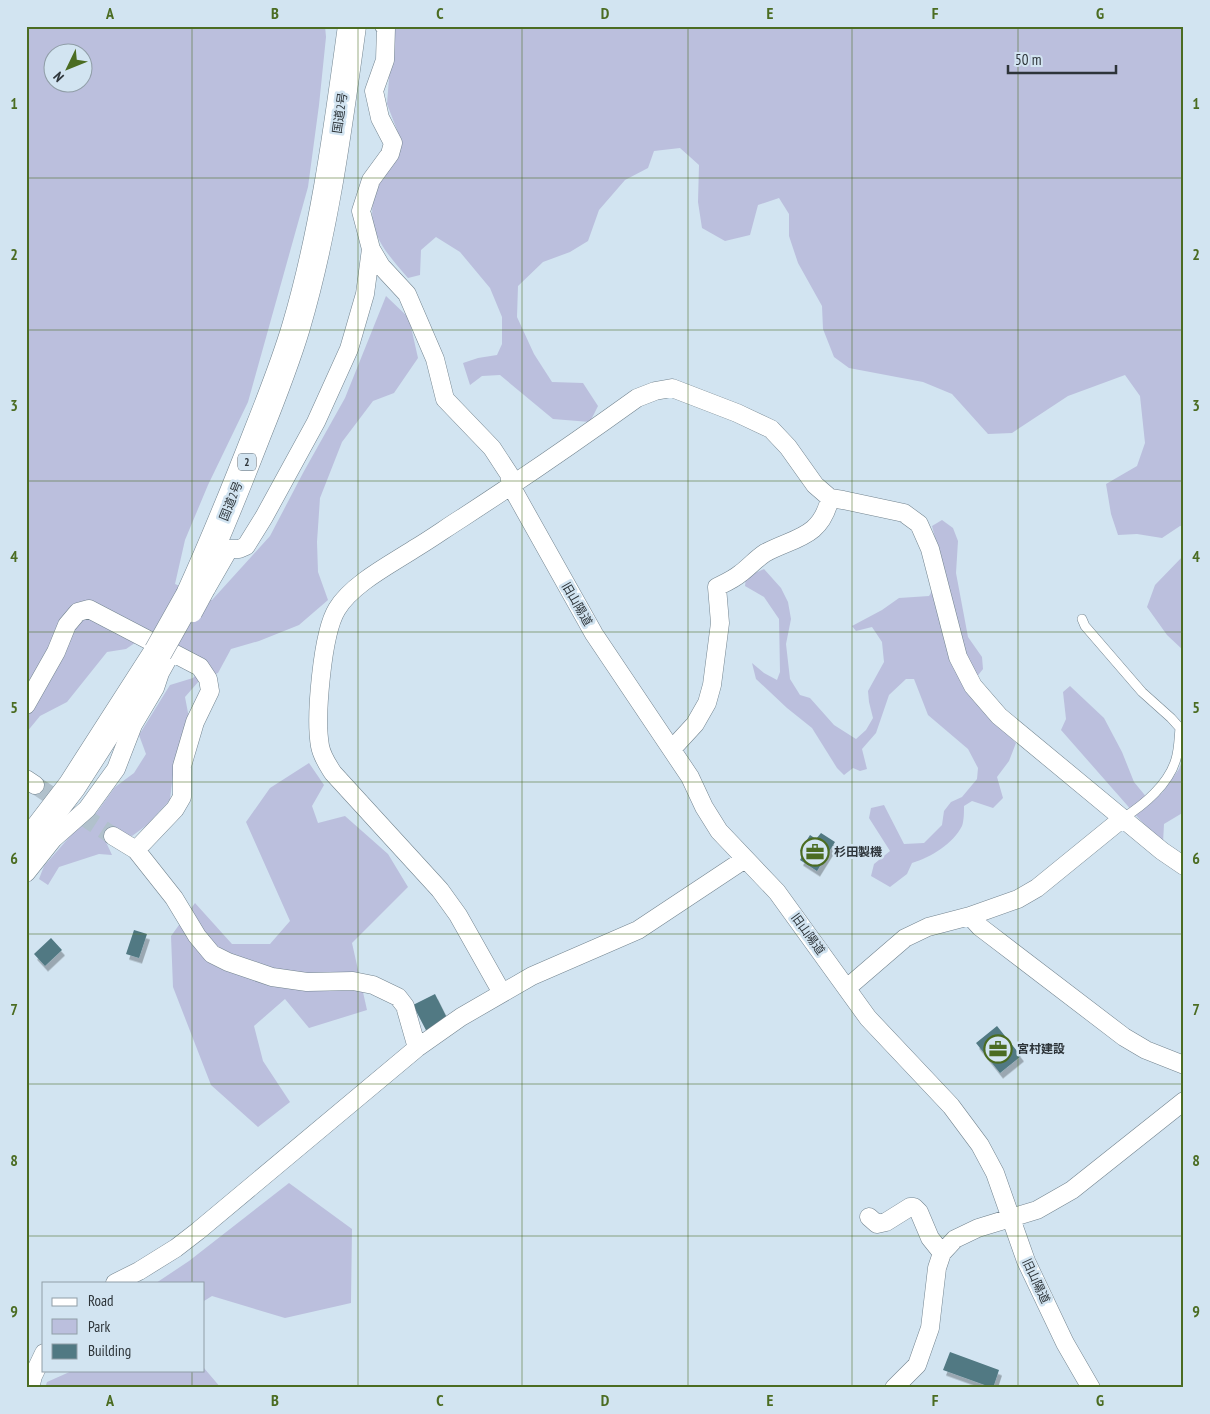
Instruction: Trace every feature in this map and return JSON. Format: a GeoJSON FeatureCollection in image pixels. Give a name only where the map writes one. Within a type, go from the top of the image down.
{"type":"FeatureCollection","features":[{"type":"Feature","properties":{"kind":"highway","name":"国道2号"},"geometry":{"type":"LineString","coordinates":[[26,846],[72,786],[164,654],[220,549],[296,327],[334,158],[352,26]]}},
{"type":"Feature","properties":{"kind":"street"},"geometry":{"type":"LineString","coordinates":[[220,549],[239,549],[246,546],[316,422],[350,349],[365,294],[372,249],[362,211],[371,180],[390,154],[393,143],[380,118],[374,91],[385,60],[386,28],[384,26]]}},
{"type":"Feature","properties":{"kind":"street","name":"旧山陽道"},"geometry":{"type":"LineString","coordinates":[[372,249],[381,266],[407,294],[435,359],[445,399],[492,448],[509,474],[511,486],[594,634],[690,777],[704,807],[719,831],[777,892],[868,1018],[951,1106],[980,1145],[996,1174],[1026,1261],[1066,1343],[1091,1388]]}},
{"type":"Feature","properties":{"kind":"street"},"geometry":{"type":"LineString","coordinates":[[502,993],[458,915],[440,890],[333,774],[325,760],[320,748],[318,723],[323,659],[330,625],[337,608],[352,592],[379,570],[511,486],[637,398],[655,391],[672,388],[737,413],[771,429],[788,447],[815,485],[830,498],[904,513],[919,524],[930,549],[958,657],[973,686],[999,716],[1162,851],[1184,866]]}},
{"type":"Feature","properties":{"kind":"street"},"geometry":{"type":"LineString","coordinates":[[672,749],[695,724],[707,703],[712,685],[720,623],[717,587],[739,575],[765,554],[809,533],[820,522],[827,510],[830,498]]}},
{"type":"Feature","properties":{"kind":"street"},"geometry":{"type":"LineString","coordinates":[[26,705],[56,652],[67,625],[78,612],[89,609],[200,667],[208,679],[210,691],[195,722],[184,758],[182,766],[182,797],[176,809],[136,850]]}},
{"type":"Feature","properties":{"kind":"street"},"geometry":{"type":"LineString","coordinates":[[26,873],[54,839],[87,808],[116,769],[133,725],[155,688],[164,654]]}},
{"type":"Feature","properties":{"kind":"street"},"geometry":{"type":"LineString","coordinates":[[847,988],[905,938],[928,927],[970,916],[1018,899],[1037,888],[1123,818]]}},
{"type":"Feature","properties":{"kind":"street"},"geometry":{"type":"LineString","coordinates":[[113,836],[136,850],[174,898],[197,936],[212,954],[228,962],[272,977],[307,982],[353,981],[373,985],[398,997],[405,1006],[417,1048]]}},
{"type":"Feature","properties":{"kind":"street"},"geometry":{"type":"LineString","coordinates":[[117,1282],[176,1248],[417,1048],[461,1017],[532,976],[638,930],[745,859]]}},
{"type":"Feature","properties":{"kind":"street"},"geometry":{"type":"LineString","coordinates":[[970,916],[987,932],[1124,1036],[1146,1050],[1184,1065]]}},
{"type":"Feature","properties":{"kind":"street"},"geometry":{"type":"LineString","coordinates":[[894,1388],[917,1364],[930,1328],[937,1268],[942,1253],[955,1239],[999,1220],[1037,1210],[1072,1190],[1183,1103]]}},
{"type":"Feature","properties":{"kind":"street"},"geometry":{"type":"LineString","coordinates":[[868,1217],[877,1224],[886,1222],[910,1207],[914,1207],[919,1212],[930,1238],[942,1253]]}},
{"type":"Feature","properties":{"kind":"street"},"geometry":{"type":"LineString","coordinates":[[30,1377],[42,1356]]}},
{"type":"Feature","properties":{"kind":"lane"},"geometry":{"type":"LineString","coordinates":[[1082,619],[1085,626],[1142,692],[1180,728],[1173,768],[1155,793],[1140,807],[1123,818]]}},
{"type":"Feature","properties":{"kind":"green space"},"geometry":{"type":"Polygon","coordinates":[[[26,26],[325,26],[326,37],[319,105],[308,187],[248,402],[208,485],[185,540],[175,584],[212,600],[270,536],[345,398],[386,296],[409,318],[418,358],[394,393],[373,401],[342,442],[320,498],[317,542],[318,572],[328,600],[299,625],[259,641],[231,649],[218,673],[199,681],[185,697],[189,718],[185,738],[175,758],[170,800],[147,825],[132,836],[115,831],[106,842],[112,855],[99,854],[59,867],[48,885],[39,879],[44,866],[72,834],[97,812],[115,787],[134,773],[146,754],[139,735],[170,685],[193,678],[203,667],[151,632],[126,649],[107,652],[67,702],[40,716],[26,733],[26,26]]]}},
{"type":"Feature","properties":{"kind":"green space"},"geometry":{"type":"Polygon","coordinates":[[[387,26],[1184,26],[1184,526],[1180,526],[1162,538],[1137,534],[1118,535],[1111,514],[1106,484],[1137,466],[1145,443],[1140,396],[1125,375],[1068,396],[1012,433],[988,434],[952,394],[923,382],[849,368],[834,357],[823,329],[822,306],[798,263],[789,236],[789,214],[779,198],[758,205],[750,235],[725,241],[702,228],[698,202],[699,165],[680,148],[654,151],[648,168],[625,180],[599,210],[588,241],[570,252],[543,262],[518,286],[517,317],[534,354],[552,382],[583,383],[598,406],[590,422],[553,419],[500,375],[482,376],[470,385],[463,363],[497,355],[502,344],[502,317],[490,288],[460,252],[436,237],[421,250],[420,275],[408,278],[382,245],[373,223],[374,197],[379,182],[393,164],[402,143],[387,104],[392,39],[387,26]]]}},
{"type":"Feature","properties":{"kind":"green space"},"geometry":{"type":"Polygon","coordinates":[[[942,520],[953,528],[958,541],[956,573],[968,637],[982,657],[983,669],[968,688],[981,707],[1016,743],[1009,761],[997,777],[1003,798],[993,808],[972,801],[964,806],[962,826],[953,839],[934,853],[912,863],[907,874],[890,887],[871,876],[874,864],[890,851],[869,818],[871,808],[884,805],[904,844],[924,843],[942,825],[944,811],[951,802],[962,797],[977,779],[978,768],[968,749],[928,715],[914,679],[906,679],[889,695],[876,733],[862,749],[867,769],[860,771],[853,768],[844,775],[837,768],[812,728],[756,679],[752,663],[764,673],[777,680],[780,672],[779,619],[764,597],[745,586],[746,577],[764,569],[781,588],[788,602],[791,619],[786,644],[790,679],[800,695],[810,698],[834,725],[856,739],[866,730],[873,718],[868,691],[884,662],[882,642],[872,627],[856,631],[852,626],[882,610],[899,598],[929,596],[944,572],[932,526],[942,520]]]}},
{"type":"Feature","properties":{"kind":"green space"},"geometry":{"type":"Polygon","coordinates":[[[1184,555],[1184,651],[1167,635],[1147,607],[1155,585],[1184,555]]]}},
{"type":"Feature","properties":{"kind":"green space"},"geometry":{"type":"Polygon","coordinates":[[[1070,686],[1104,718],[1122,752],[1134,782],[1148,799],[1162,793],[1179,769],[1184,755],[1184,812],[1164,824],[1163,843],[1141,821],[1061,730],[1066,719],[1063,692],[1070,686]]]}},
{"type":"Feature","properties":{"kind":"green space"},"geometry":{"type":"Polygon","coordinates":[[[309,763],[324,785],[312,806],[318,823],[345,816],[388,854],[408,887],[352,943],[367,1010],[309,1028],[285,999],[254,1026],[263,1061],[290,1102],[258,1127],[211,1085],[173,987],[171,936],[195,903],[232,944],[270,944],[290,921],[246,822],[270,788],[309,763]]]}},
{"type":"Feature","properties":{"kind":"green space"},"geometry":{"type":"Polygon","coordinates":[[[289,1183],[352,1229],[351,1303],[285,1318],[212,1296],[205,1300],[205,1282],[158,1282],[189,1261],[289,1183]]]}},
{"type":"Feature","properties":{"kind":"green space"},"geometry":{"type":"Polygon","coordinates":[[[205,1369],[221,1388],[45,1388],[47,1382],[70,1372],[205,1372],[205,1369]]]}},
{"type":"Feature","properties":{"kind":"building","name":"杉田製機"},"geometry":{"type":"Polygon","coordinates":[[[821,833],[835,842],[817,871],[800,860],[804,853],[800,851],[810,835],[816,839],[821,833]]]}},
{"type":"Feature","properties":{"kind":"building"},"geometry":{"type":"Polygon","coordinates":[[[134,930],[147,934],[139,958],[126,954],[134,930]]]}},
{"type":"Feature","properties":{"kind":"building"},"geometry":{"type":"Polygon","coordinates":[[[51,938],[62,950],[45,966],[34,954],[51,938]]]}},
{"type":"Feature","properties":{"kind":"building"},"geometry":{"type":"Polygon","coordinates":[[[435,994],[449,1022],[427,1032],[413,1005],[435,994]]]}},
{"type":"Feature","properties":{"kind":"building","name":"宮村建設"},"geometry":{"type":"Polygon","coordinates":[[[997,1026],[1021,1056],[1000,1073],[976,1043],[997,1026]]]}},
{"type":"Feature","properties":{"kind":"building"},"geometry":{"type":"Polygon","coordinates":[[[950,1352],[999,1370],[993,1388],[943,1370],[950,1352]]]}},
{"type":"Feature","properties":{"kind":"tunnel"},"geometry":{"type":"LineString","coordinates":[[35,785],[113,836]]}},
{"type":"Feature","properties":{"kind":"place","name":"杉田製機"},"geometry":{"type":"Point","coordinates":[815,852]}},
{"type":"Feature","properties":{"kind":"place","name":"宮村建設"},"geometry":{"type":"Point","coordinates":[998,1049]}}]}
